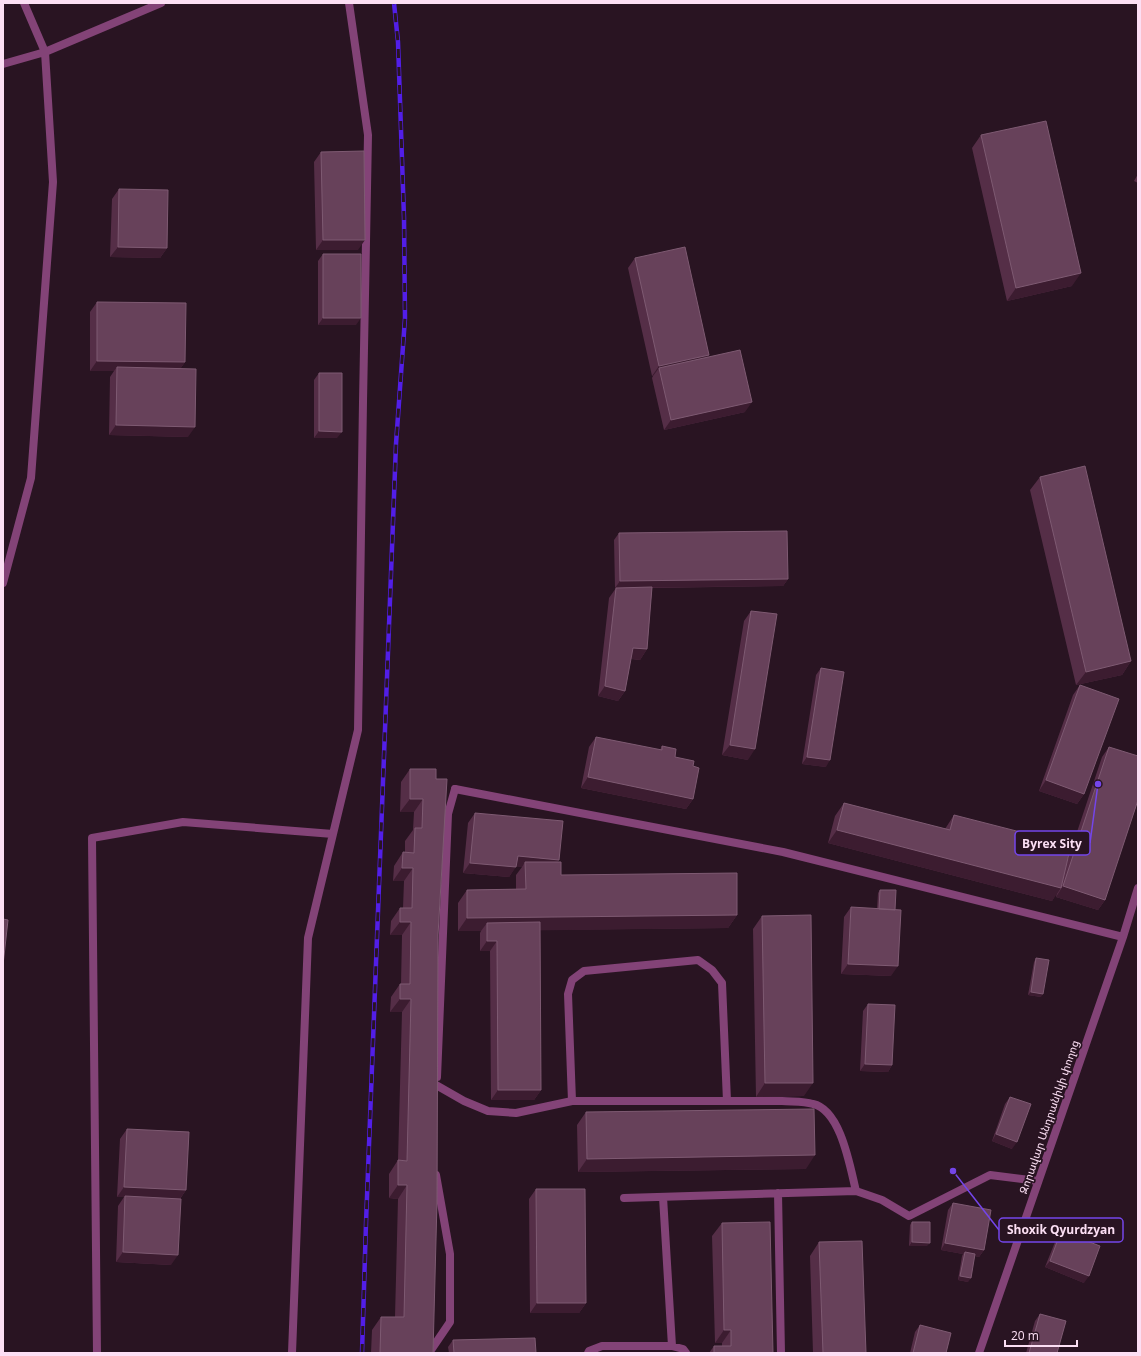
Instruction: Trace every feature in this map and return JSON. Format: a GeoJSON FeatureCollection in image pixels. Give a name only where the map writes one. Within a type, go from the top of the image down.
{"type":"FeatureCollection","features":[{"type":"Feature","properties":{"kind":"street"},"geometry":{"type":"LineString","coordinates":[[3,583],[31,478],[53,182],[45,52],[24,3]]}},
{"type":"Feature","properties":{"kind":"street"},"geometry":{"type":"LineString","coordinates":[[3,64],[45,52],[161,3]]}},
{"type":"Feature","properties":{"kind":"street"},"geometry":{"type":"LineString","coordinates":[[292,1353],[308,938],[358,730],[362,402],[368,135],[349,3]]}},
{"type":"Feature","properties":{"kind":"street"},"geometry":{"type":"LineString","coordinates":[[856,1191],[843,1144],[834,1122],[826,1111],[814,1104],[782,1101],[572,1101],[516,1112],[488,1111],[436,1089],[448,814],[455,789],[783,852],[1123,937]]}},
{"type":"Feature","properties":{"kind":"street"},"geometry":{"type":"LineString","coordinates":[[97,1353],[92,838],[183,822],[333,834]]}},
{"type":"Feature","properties":{"kind":"street","name":"Զորավար Անդրանիկի փողոց"},"geometry":{"type":"LineString","coordinates":[[979,1353],[1123,937],[1137,892]]}},
{"type":"Feature","properties":{"kind":"street"},"geometry":{"type":"LineString","coordinates":[[572,1101],[568,994],[572,980],[584,971],[698,960],[712,970],[722,983],[727,1101]]}},
{"type":"Feature","properties":{"kind":"street"},"geometry":{"type":"LineString","coordinates":[[431,1353],[431,1350],[450,1322],[450,1254],[436,1178],[436,1163]]}},
{"type":"Feature","properties":{"kind":"street"},"geometry":{"type":"LineString","coordinates":[[624,1198],[856,1191],[882,1200],[909,1216],[990,1175],[1038,1181]]}},
{"type":"Feature","properties":{"kind":"street"},"geometry":{"type":"LineString","coordinates":[[778,1193],[781,1353]]}},
{"type":"Feature","properties":{"kind":"street"},"geometry":{"type":"LineString","coordinates":[[663,1197],[672,1346]]}},
{"type":"Feature","properties":{"kind":"street"},"geometry":{"type":"LineString","coordinates":[[588,1353],[589,1351],[602,1346],[672,1346],[683,1349],[686,1353]]}},
{"type":"Feature","properties":{"kind":"building"},"geometry":{"type":"Polygon","coordinates":[[[1046,121],[1081,273],[1016,288],[981,135],[1046,121]]]}},
{"type":"Feature","properties":{"kind":"building"},"geometry":{"type":"Polygon","coordinates":[[[364,151],[365,240],[323,240],[321,152],[364,151]]]}},
{"type":"Feature","properties":{"kind":"building"},"geometry":{"type":"Polygon","coordinates":[[[119,189],[168,190],[167,248],[118,247],[119,189]]]}},
{"type":"Feature","properties":{"kind":"building"},"geometry":{"type":"Polygon","coordinates":[[[685,247],[709,355],[659,366],[635,258],[685,247]]]}},
{"type":"Feature","properties":{"kind":"building"},"geometry":{"type":"Polygon","coordinates":[[[323,254],[361,254],[361,318],[323,318],[323,254]]]}},
{"type":"Feature","properties":{"kind":"building"},"geometry":{"type":"Polygon","coordinates":[[[97,302],[186,303],[185,362],[97,361],[97,302]]]}},
{"type":"Feature","properties":{"kind":"building"},"geometry":{"type":"Polygon","coordinates":[[[740,350],[752,402],[671,420],[659,368],[740,350]]]}},
{"type":"Feature","properties":{"kind":"building"},"geometry":{"type":"Polygon","coordinates":[[[117,367],[196,369],[195,427],[116,425],[117,367]]]}},
{"type":"Feature","properties":{"kind":"building"},"geometry":{"type":"Polygon","coordinates":[[[319,373],[342,373],[342,432],[319,431],[319,373]]]}},
{"type":"Feature","properties":{"kind":"building"},"geometry":{"type":"Polygon","coordinates":[[[1085,466],[1131,661],[1086,672],[1040,477],[1085,466]]]}},
{"type":"Feature","properties":{"kind":"building"},"geometry":{"type":"Polygon","coordinates":[[[787,531],[788,579],[620,581],[619,533],[787,531]]]}},
{"type":"Feature","properties":{"kind":"building"},"geometry":{"type":"Polygon","coordinates":[[[652,587],[647,649],[633,648],[625,691],[605,686],[616,588],[652,587]]]}},
{"type":"Feature","properties":{"kind":"building"},"geometry":{"type":"Polygon","coordinates":[[[751,611],[777,614],[755,749],[730,745],[751,611]]]}},
{"type":"Feature","properties":{"kind":"building"},"geometry":{"type":"Polygon","coordinates":[[[821,668],[844,672],[830,760],[807,757],[821,668]]]}},
{"type":"Feature","properties":{"kind":"building"},"geometry":{"type":"Polygon","coordinates":[[[1080,685],[1119,699],[1084,794],[1046,780],[1080,685]]]}},
{"type":"Feature","properties":{"kind":"building"},"geometry":{"type":"Polygon","coordinates":[[[596,737],[662,750],[662,746],[676,749],[675,757],[694,761],[693,766],[699,768],[693,799],[588,777],[596,737]]]}},
{"type":"Feature","properties":{"kind":"building"},"geometry":{"type":"Polygon","coordinates":[[[1109,747],[1138,756],[1138,800],[1105,900],[1063,886],[1109,747]]]}},
{"type":"Feature","properties":{"kind":"building"},"geometry":{"type":"Polygon","coordinates":[[[410,769],[436,769],[436,779],[447,779],[438,935],[437,1202],[433,1353],[380,1353],[381,1317],[404,1317],[407,1185],[398,1185],[398,1160],[407,1161],[411,999],[400,999],[400,984],[410,984],[411,922],[400,922],[400,908],[412,908],[413,868],[402,868],[403,852],[414,853],[415,828],[422,828],[423,799],[410,799],[410,769]]]}},
{"type":"Feature","properties":{"kind":"building"},"geometry":{"type":"Polygon","coordinates":[[[844,803],[950,830],[954,815],[1071,845],[1061,888],[837,830],[844,803]]]}},
{"type":"Feature","properties":{"kind":"building"},"geometry":{"type":"Polygon","coordinates":[[[475,813],[563,821],[559,860],[518,856],[516,867],[470,863],[475,813]]]}},
{"type":"Feature","properties":{"kind":"building"},"geometry":{"type":"Polygon","coordinates":[[[525,862],[561,862],[561,875],[737,873],[737,915],[467,918],[467,890],[526,889],[525,862]]]}},
{"type":"Feature","properties":{"kind":"building"},"geometry":{"type":"Polygon","coordinates":[[[880,890],[896,890],[895,910],[879,909],[880,890]]]}},
{"type":"Feature","properties":{"kind":"building"},"geometry":{"type":"Polygon","coordinates":[[[851,907],[901,910],[898,966],[848,964],[851,907]]]}},
{"type":"Feature","properties":{"kind":"building"},"geometry":{"type":"Polygon","coordinates":[[[811,915],[813,1083],[765,1083],[762,916],[811,915]]]}},
{"type":"Feature","properties":{"kind":"building"},"geometry":{"type":"Polygon","coordinates":[[[3,919],[8,920],[3,965],[3,919]]]}},
{"type":"Feature","properties":{"kind":"building"},"geometry":{"type":"Polygon","coordinates":[[[540,922],[541,1090],[498,1090],[497,941],[487,941],[487,923],[540,922]]]}},
{"type":"Feature","properties":{"kind":"building"},"geometry":{"type":"Polygon","coordinates":[[[1036,958],[1049,960],[1043,994],[1031,992],[1036,958]]]}},
{"type":"Feature","properties":{"kind":"building"},"geometry":{"type":"Polygon","coordinates":[[[868,1004],[895,1005],[892,1065],[865,1064],[868,1004]]]}},
{"type":"Feature","properties":{"kind":"building"},"geometry":{"type":"Polygon","coordinates":[[[1010,1097],[1031,1104],[1017,1142],[996,1134],[1010,1097]]]}},
{"type":"Feature","properties":{"kind":"building"},"geometry":{"type":"Polygon","coordinates":[[[814,1109],[815,1155],[587,1159],[586,1112],[814,1109]]]}},
{"type":"Feature","properties":{"kind":"building"},"geometry":{"type":"Polygon","coordinates":[[[127,1129],[189,1132],[186,1190],[124,1187],[127,1129]]]}},
{"type":"Feature","properties":{"kind":"building"},"geometry":{"type":"Polygon","coordinates":[[[536,1189],[585,1189],[586,1303],[537,1303],[536,1189]]]}},
{"type":"Feature","properties":{"kind":"building"},"geometry":{"type":"Polygon","coordinates":[[[125,1196],[181,1199],[178,1255],[123,1252],[125,1196]]]}},
{"type":"Feature","properties":{"kind":"building"},"geometry":{"type":"Polygon","coordinates":[[[953,1203],[991,1210],[984,1250],[945,1243],[953,1203]]]}},
{"type":"Feature","properties":{"kind":"building"},"geometry":{"type":"Polygon","coordinates":[[[770,1222],[773,1353],[714,1353],[714,1346],[731,1346],[731,1330],[724,1330],[722,1223],[770,1222]]]}},
{"type":"Feature","properties":{"kind":"building"},"geometry":{"type":"Polygon","coordinates":[[[912,1222],[930,1222],[930,1243],[912,1242],[912,1222]]]}},
{"type":"Feature","properties":{"kind":"building"},"geometry":{"type":"Polygon","coordinates":[[[1061,1231],[1100,1246],[1089,1276],[1050,1261],[1061,1231]]]}},
{"type":"Feature","properties":{"kind":"building"},"geometry":{"type":"Polygon","coordinates":[[[862,1241],[866,1353],[823,1353],[819,1242],[862,1241]]]}},
{"type":"Feature","properties":{"kind":"building"},"geometry":{"type":"Polygon","coordinates":[[[965,1252],[975,1254],[971,1278],[960,1276],[965,1252]]]}},
{"type":"Feature","properties":{"kind":"building"},"geometry":{"type":"Polygon","coordinates":[[[1040,1314],[1066,1321],[1057,1353],[1029,1353],[1040,1314]]]}},
{"type":"Feature","properties":{"kind":"building"},"geometry":{"type":"Polygon","coordinates":[[[920,1325],[951,1333],[946,1353],[913,1353],[920,1325]]]}},
{"type":"Feature","properties":{"kind":"building"},"geometry":{"type":"Polygon","coordinates":[[[535,1338],[536,1353],[454,1353],[453,1340],[535,1338]]]}},
{"type":"Feature","properties":{"kind":"railway"},"geometry":{"type":"LineString","coordinates":[[362,1353],[396,444],[405,318],[404,218],[398,42],[394,3]]}},
{"type":"Feature","properties":{"kind":"place","name":"Byrex Sity"},"geometry":{"type":"Point","coordinates":[1098,784]}},
{"type":"Feature","properties":{"kind":"place","name":"Shoxik Qyurdzyan"},"geometry":{"type":"Point","coordinates":[953,1171]}}]}
